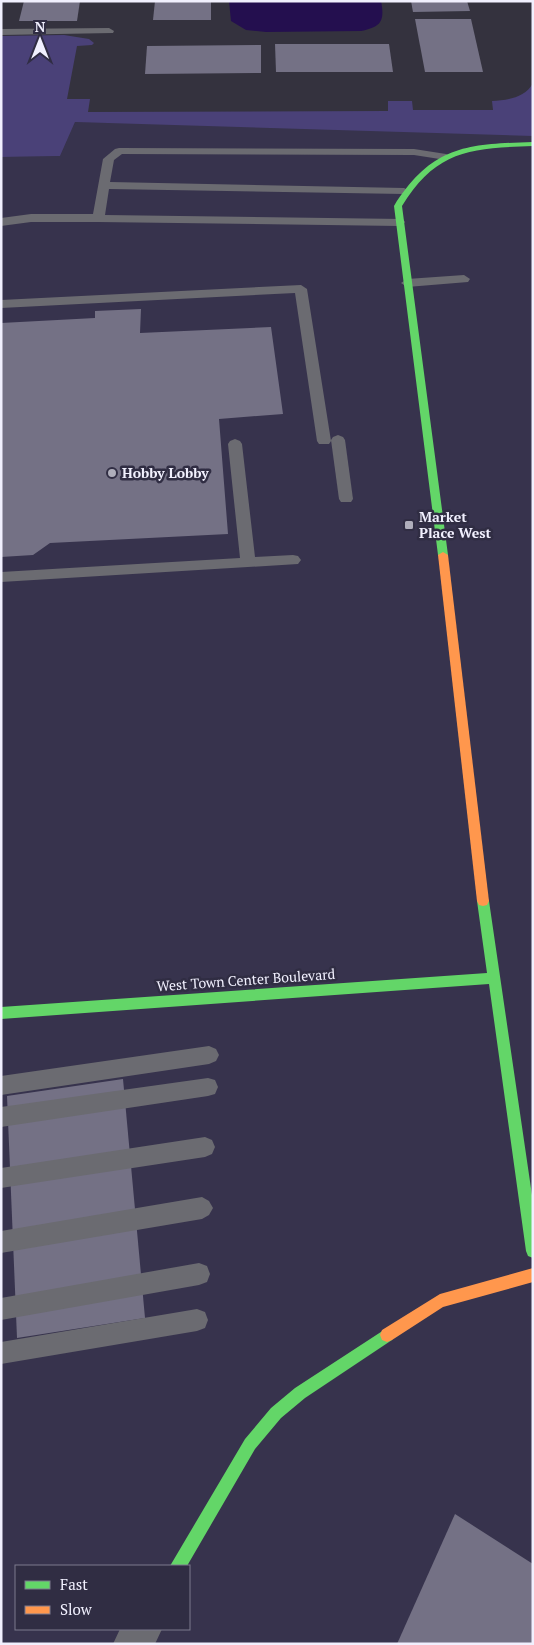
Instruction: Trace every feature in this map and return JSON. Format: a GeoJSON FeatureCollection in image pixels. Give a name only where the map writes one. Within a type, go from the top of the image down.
{"type":"FeatureCollection","features":[{"type":"Feature","properties":{"kind":"street"},"geometry":{"type":"LineString","coordinates":[[533,144],[485,146],[446,157],[424,168],[411,180],[398,206],[398,222],[440,531],[471,802],[533,1251]]}},
{"type":"Feature","properties":{"kind":"street","name":"West Town Center Boulevard"},"geometry":{"type":"LineString","coordinates":[[1,1014],[494,978]]}},
{"type":"Feature","properties":{"kind":"street"},"geometry":{"type":"LineString","coordinates":[[179,1565],[250,1444],[276,1413],[300,1393],[440,1301],[533,1276]]}},
{"type":"Feature","properties":{"kind":"street"},"geometry":{"type":"LineString","coordinates":[[133,1644],[141,1630]]}},
{"type":"Feature","properties":{"kind":"lane"},"geometry":{"type":"LineString","coordinates":[[1,32],[109,32]]}},
{"type":"Feature","properties":{"kind":"lane"},"geometry":{"type":"LineString","coordinates":[[98,218],[109,158],[119,151],[414,152],[446,157]]}},
{"type":"Feature","properties":{"kind":"lane"},"geometry":{"type":"LineString","coordinates":[[104,185],[404,191]]}},
{"type":"Feature","properties":{"kind":"lane"},"geometry":{"type":"LineString","coordinates":[[1,222],[32,218],[398,222]]}},
{"type":"Feature","properties":{"kind":"lane"},"geometry":{"type":"LineString","coordinates":[[407,284],[464,279]]}},
{"type":"Feature","properties":{"kind":"lane"},"geometry":{"type":"LineString","coordinates":[[1,304],[301,289],[331,440],[346,499]]}},
{"type":"Feature","properties":{"kind":"lane"},"geometry":{"type":"LineString","coordinates":[[235,444],[248,562]]}},
{"type":"Feature","properties":{"kind":"lane"},"geometry":{"type":"LineString","coordinates":[[1,577],[293,560]]}},
{"type":"Feature","properties":{"kind":"lane"},"geometry":{"type":"LineString","coordinates":[[1,1086],[209,1056]]}},
{"type":"Feature","properties":{"kind":"lane"},"geometry":{"type":"LineString","coordinates":[[1,1117],[208,1087]]}},
{"type":"Feature","properties":{"kind":"lane"},"geometry":{"type":"LineString","coordinates":[[1,1178],[205,1148]]}},
{"type":"Feature","properties":{"kind":"lane"},"geometry":{"type":"LineString","coordinates":[[1,1242],[202,1208]]}},
{"type":"Feature","properties":{"kind":"lane"},"geometry":{"type":"LineString","coordinates":[[1,1309],[199,1274]]}},
{"type":"Feature","properties":{"kind":"lane"},"geometry":{"type":"LineString","coordinates":[[1,1353],[197,1320]]}},
{"type":"Feature","properties":{"kind":"shaded area"},"geometry":{"type":"Polygon","coordinates":[[[229,1],[381,1],[382,18],[377,25],[361,31],[266,32],[246,30],[231,21],[229,1]]]}},
{"type":"Feature","properties":{"kind":"shaded area"},"geometry":{"type":"Polygon","coordinates":[[[64,35],[89,39],[94,43],[92,45],[77,46],[67,99],[90,99],[88,112],[388,111],[388,101],[412,101],[413,110],[493,110],[492,101],[509,99],[520,95],[530,88],[533,83],[533,136],[75,122],[60,156],[1,157],[1,36],[64,35]]]}},
{"type":"Feature","properties":{"kind":"shaded area"},"geometry":{"type":"Polygon","coordinates":[[[75,122],[533,127],[533,1644],[1,1644],[1,157],[60,156],[75,122]]]}},
{"type":"Feature","properties":{"kind":"building"},"geometry":{"type":"Polygon","coordinates":[[[24,1],[80,1],[77,21],[19,21],[24,1]]]}},
{"type":"Feature","properties":{"kind":"building"},"geometry":{"type":"Polygon","coordinates":[[[155,1],[211,1],[211,20],[153,20],[155,1]]]}},
{"type":"Feature","properties":{"kind":"building"},"geometry":{"type":"Polygon","coordinates":[[[411,1],[467,1],[470,11],[413,12],[411,1]]]}},
{"type":"Feature","properties":{"kind":"building"},"geometry":{"type":"Polygon","coordinates":[[[415,19],[471,19],[483,72],[425,72],[415,19]]]}},
{"type":"Feature","properties":{"kind":"building"},"geometry":{"type":"Polygon","coordinates":[[[275,44],[389,44],[393,72],[276,72],[275,44]]]}},
{"type":"Feature","properties":{"kind":"building"},"geometry":{"type":"Polygon","coordinates":[[[261,45],[261,73],[145,74],[147,46],[261,45]]]}},
{"type":"Feature","properties":{"kind":"building","name":"Hobby Lobby"},"geometry":{"type":"Polygon","coordinates":[[[141,309],[140,333],[271,327],[283,414],[219,419],[228,534],[50,543],[33,555],[1,557],[1,323],[95,318],[95,311],[141,309]]]}},
{"type":"Feature","properties":{"kind":"building"},"geometry":{"type":"Polygon","coordinates":[[[123,1079],[145,1318],[17,1338],[7,1096],[123,1079]]]}},
{"type":"Feature","properties":{"kind":"building"},"geometry":{"type":"Polygon","coordinates":[[[455,1514],[533,1564],[533,1644],[397,1644],[455,1514]]]}},
{"type":"Feature","properties":{"kind":"traffic: fast"},"geometry":{"type":"LineString","coordinates":[[443,555],[398,206],[410,187],[423,172],[438,161],[472,149],[533,144]]}},
{"type":"Feature","properties":{"kind":"traffic: fast"},"geometry":{"type":"LineString","coordinates":[[483,901],[533,1251]]}},
{"type":"Feature","properties":{"kind":"traffic: fast"},"geometry":{"type":"LineString","coordinates":[[1,1013],[494,978]]}},
{"type":"Feature","properties":{"kind":"traffic: fast"},"geometry":{"type":"LineString","coordinates":[[179,1565],[250,1444],[276,1413],[300,1393],[387,1335]]}},
{"type":"Feature","properties":{"kind":"traffic: slow"},"geometry":{"type":"LineString","coordinates":[[443,555],[483,901]]}},
{"type":"Feature","properties":{"kind":"traffic: slow"},"geometry":{"type":"LineString","coordinates":[[387,1335],[440,1301],[533,1275]]}},
{"type":"Feature","properties":{"kind":"place","name":"Hobby Lobby"},"geometry":{"type":"Point","coordinates":[112,473]}},
{"type":"Feature","properties":{"kind":"place","name":"Market Place West"},"geometry":{"type":"Point","coordinates":[409,525]}}]}
